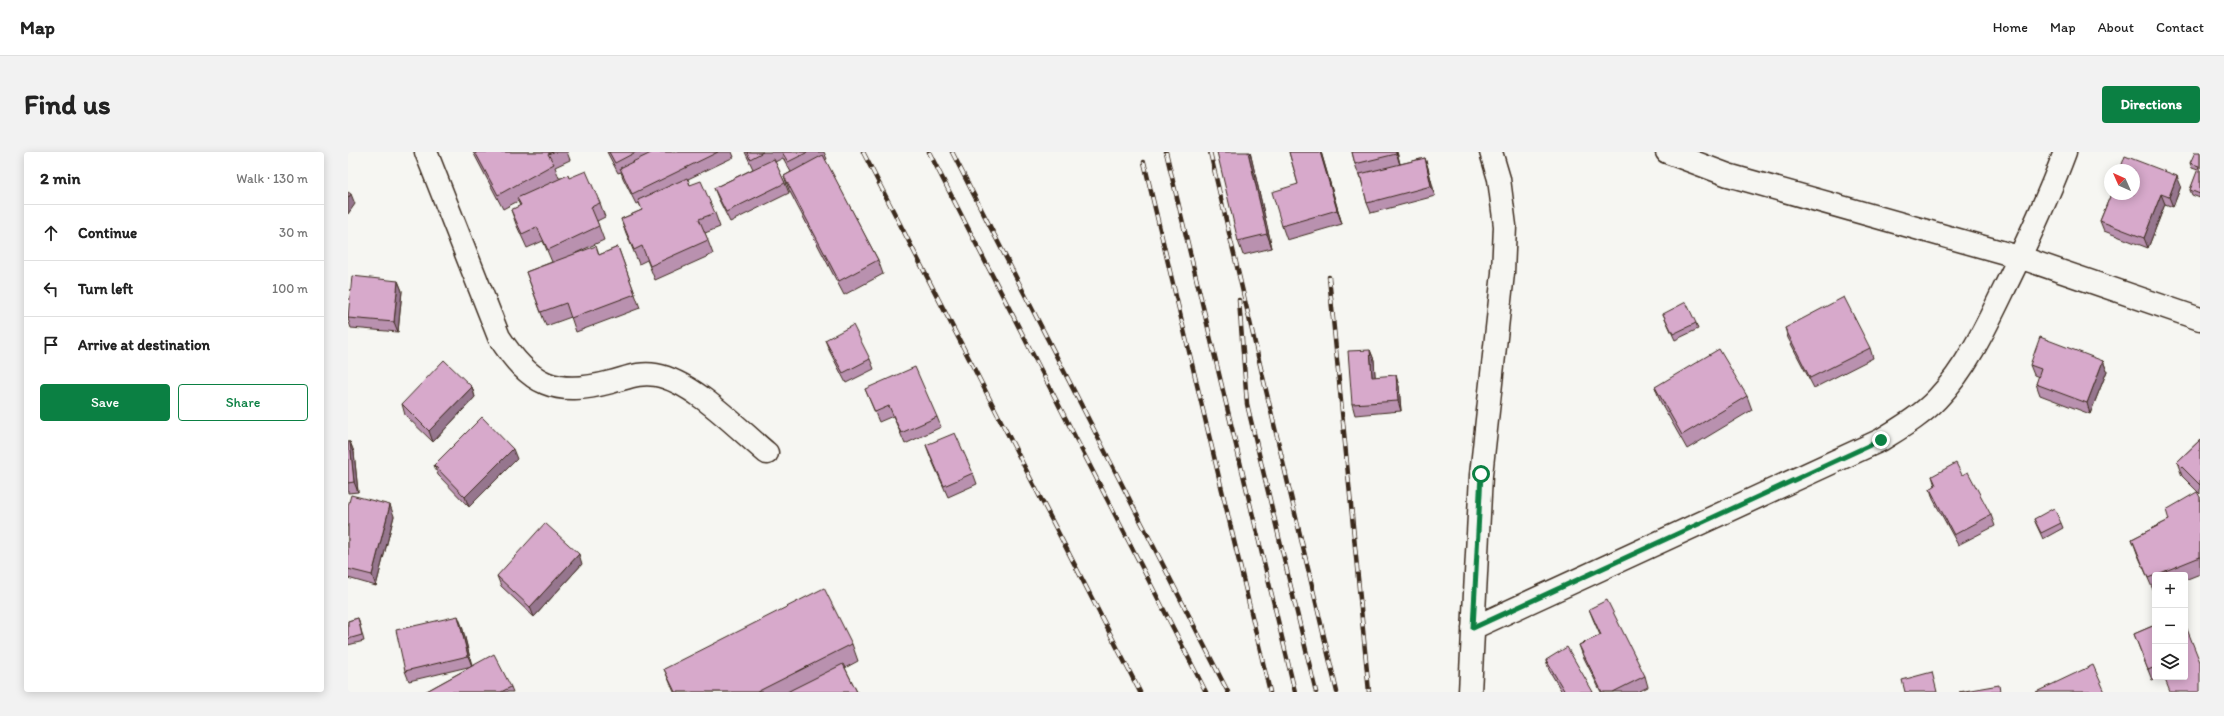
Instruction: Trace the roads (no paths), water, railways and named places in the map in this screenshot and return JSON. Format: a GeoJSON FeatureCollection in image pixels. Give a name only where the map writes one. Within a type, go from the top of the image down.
{"type":"FeatureCollection","features":[{"type":"Feature","properties":{"kind":"street"},"geometry":{"type":"LineString","coordinates":[[426,152],[499,337],[510,355],[534,378],[550,386],[567,390],[610,383],[637,374],[656,375],[677,382],[696,393],[767,453]]}},
{"type":"Feature","properties":{"kind":"street"},"geometry":{"type":"LineString","coordinates":[[1470,692],[1481,474],[1503,265],[1505,226],[1499,179],[1491,152]]}},
{"type":"Feature","properties":{"kind":"street"},"geometry":{"type":"LineString","coordinates":[[1667,152],[1728,175],[2019,257],[2200,319]]}},
{"type":"Feature","properties":{"kind":"street"},"geometry":{"type":"LineString","coordinates":[[1473,628],[1769,493],[1881,440],[1901,428],[1937,400],[1951,383],[1985,329],[2049,197],[2065,152]]}},
{"type":"Feature","properties":{"kind":"railway"},"geometry":{"type":"LineString","coordinates":[[863,152],[1140,692]]}},
{"type":"Feature","properties":{"kind":"railway"},"geometry":{"type":"LineString","coordinates":[[929,152],[1206,692]]}},
{"type":"Feature","properties":{"kind":"railway"},"geometry":{"type":"LineString","coordinates":[[952,152],[1228,692]]}},
{"type":"Feature","properties":{"kind":"railway"},"geometry":{"type":"LineString","coordinates":[[1166,152],[1295,692]]}},
{"type":"Feature","properties":{"kind":"railway"},"geometry":{"type":"LineString","coordinates":[[1210,152],[1337,692]]}},
{"type":"Feature","properties":{"kind":"railway"},"geometry":{"type":"LineString","coordinates":[[1144,162],[1270,692]]}},
{"type":"Feature","properties":{"kind":"railway"},"geometry":{"type":"LineString","coordinates":[[1329,277],[1369,692]]}},
{"type":"Feature","properties":{"kind":"railway"},"geometry":{"type":"LineString","coordinates":[[1239,300],[1247,404],[1316,692]]}}]}
